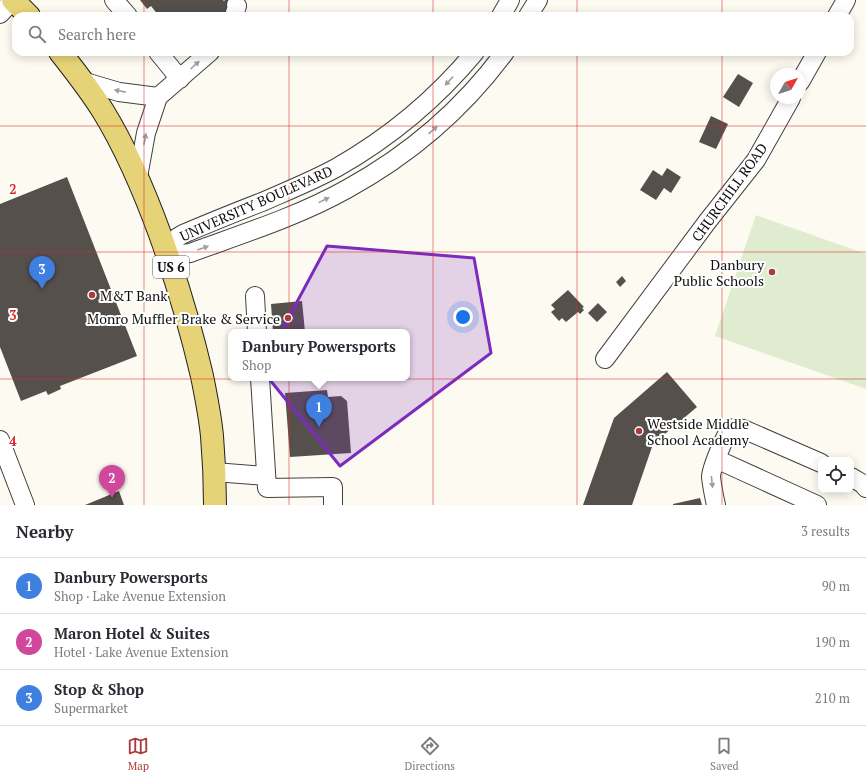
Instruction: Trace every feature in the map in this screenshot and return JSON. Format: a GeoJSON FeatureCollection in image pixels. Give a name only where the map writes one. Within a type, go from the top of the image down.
{"type":"FeatureCollection","features":[{"type":"Feature","properties":{"kind":"main road"},"geometry":{"type":"LineString","coordinates":[[13,0],[25,12]]}},
{"type":"Feature","properties":{"kind":"main road","name":"US 6"},"geometry":{"type":"LineString","coordinates":[[63,56],[103,111],[121,143],[138,177],[166,250],[184,307],[198,359],[206,398],[212,435],[215,505]]}},
{"type":"Feature","properties":{"kind":"street"},"geometry":{"type":"LineString","coordinates":[[0,14],[13,0]]}},
{"type":"Feature","properties":{"kind":"street"},"geometry":{"type":"LineString","coordinates":[[114,0],[124,12]]}},
{"type":"Feature","properties":{"kind":"street"},"geometry":{"type":"LineString","coordinates":[[502,12],[510,0]]}},
{"type":"Feature","properties":{"kind":"street"},"geometry":{"type":"LineString","coordinates":[[530,12],[538,0]]}},
{"type":"Feature","properties":{"kind":"street"},"geometry":{"type":"LineString","coordinates":[[839,12],[846,0]]}},
{"type":"Feature","properties":{"kind":"street"},"geometry":{"type":"LineString","coordinates":[[161,56],[180,79]]}},
{"type":"Feature","properties":{"kind":"street"},"geometry":{"type":"LineString","coordinates":[[138,177],[146,133],[158,97],[206,56]]}},
{"type":"Feature","properties":{"kind":"street","name":"UNIVERSITY BOULEVARD"},"geometry":{"type":"LineString","coordinates":[[471,56],[439,92],[417,113],[363,152],[335,169],[306,183],[183,234],[175,238],[166,250],[182,254],[190,253],[284,218],[316,205],[346,190],[376,172],[432,131],[456,109],[502,56]]}},
{"type":"Feature","properties":{"kind":"street"},"geometry":{"type":"LineString","coordinates":[[806,71],[815,56]]}},
{"type":"Feature","properties":{"kind":"street"},"geometry":{"type":"LineString","coordinates":[[82,81],[118,92],[158,97]]}},
{"type":"Feature","properties":{"kind":"street","name":"CHURCHILL ROAD"},"geometry":{"type":"LineString","coordinates":[[605,359],[756,160],[788,104]]}},
{"type":"Feature","properties":{"kind":"street"},"geometry":{"type":"LineString","coordinates":[[255,296],[257,329]]}},
{"type":"Feature","properties":{"kind":"street"},"geometry":{"type":"LineString","coordinates":[[260,381],[267,488],[333,487],[333,505]]}},
{"type":"Feature","properties":{"kind":"street"},"geometry":{"type":"LineString","coordinates":[[716,505],[713,495],[711,475],[724,439],[730,430],[736,428],[742,429],[818,462]]}},
{"type":"Feature","properties":{"kind":"street"},"geometry":{"type":"LineString","coordinates":[[0,440],[25,505]]}},
{"type":"Feature","properties":{"kind":"street"},"geometry":{"type":"LineString","coordinates":[[716,459],[817,505]]}},
{"type":"Feature","properties":{"kind":"street"},"geometry":{"type":"LineString","coordinates":[[214,472],[266,476]]}},
{"type":"Feature","properties":{"kind":"street"},"geometry":{"type":"LineString","coordinates":[[854,479],[863,484],[866,488]]}},
{"type":"Feature","properties":{"kind":"highlighted area"},"geometry":{"type":"Polygon","coordinates":[[[327,246],[474,258],[491,353],[340,466],[261,369],[327,246]]]}},
{"type":"Feature","properties":{"kind":"green space"},"geometry":{"type":"Polygon","coordinates":[[[756,215],[866,254],[866,389],[715,336],[756,215]]]}},
{"type":"Feature","properties":{"kind":"building"},"geometry":{"type":"Polygon","coordinates":[[[140,0],[240,0],[229,12],[156,12],[151,6],[147,9],[140,0]]]}},
{"type":"Feature","properties":{"kind":"building"},"geometry":{"type":"Polygon","coordinates":[[[738,74],[753,83],[739,107],[723,97],[738,74]]]}},
{"type":"Feature","properties":{"kind":"building"},"geometry":{"type":"Polygon","coordinates":[[[711,116],[728,124],[716,149],[699,142],[711,116]]]}},
{"type":"Feature","properties":{"kind":"building"},"geometry":{"type":"Polygon","coordinates":[[[667,168],[681,177],[671,193],[664,188],[656,200],[640,190],[653,170],[662,176],[667,168]]]}},
{"type":"Feature","properties":{"kind":"building"},"geometry":{"type":"Polygon","coordinates":[[[67,177],[137,356],[60,386],[61,389],[48,395],[46,391],[21,401],[0,347],[0,204],[67,177]]]}},
{"type":"Feature","properties":{"kind":"building"},"geometry":{"type":"Polygon","coordinates":[[[622,276],[626,281],[620,287],[616,282],[622,276]]]}},
{"type":"Feature","properties":{"kind":"building"},"geometry":{"type":"Polygon","coordinates":[[[568,290],[584,307],[582,308],[584,310],[580,314],[578,312],[566,322],[562,318],[559,321],[551,312],[555,309],[551,305],[568,290]]]}},
{"type":"Feature","properties":{"kind":"building","name":"Monro Muffler Brake & Service"},"geometry":{"type":"Polygon","coordinates":[[[302,301],[305,329],[273,329],[271,304],[302,301]]]}},
{"type":"Feature","properties":{"kind":"building"},"geometry":{"type":"Polygon","coordinates":[[[598,303],[607,312],[597,322],[588,313],[598,303]]]}},
{"type":"Feature","properties":{"kind":"building","name":"Westside Middle School Academy"},"geometry":{"type":"Polygon","coordinates":[[[667,372],[697,407],[653,444],[632,505],[583,505],[614,418],[667,372]]]}},
{"type":"Feature","properties":{"kind":"building"},"geometry":{"type":"Polygon","coordinates":[[[327,390],[328,397],[341,396],[347,401],[351,453],[290,457],[285,393],[327,390]]]}},
{"type":"Feature","properties":{"kind":"building"},"geometry":{"type":"Polygon","coordinates":[[[119,491],[124,505],[85,505],[119,491]]]}},
{"type":"Feature","properties":{"kind":"building"},"geometry":{"type":"Polygon","coordinates":[[[700,498],[702,505],[673,505],[673,504],[700,498]]]}},
{"type":"Feature","properties":{"kind":"place","name":"Danbury Public Schools"},"geometry":{"type":"Point","coordinates":[772,272]}},
{"type":"Feature","properties":{"kind":"place","name":"Stop & Shop"},"geometry":{"type":"Point","coordinates":[42,289]}},
{"type":"Feature","properties":{"kind":"place","name":"M&T Bank"},"geometry":{"type":"Point","coordinates":[92,295]}},
{"type":"Feature","properties":{"kind":"place","name":"Monro Muffler Brake & Service"},"geometry":{"type":"Point","coordinates":[288,318]}},
{"type":"Feature","properties":{"kind":"place","name":"Danbury Powersports"},"geometry":{"type":"Point","coordinates":[319,427]}},
{"type":"Feature","properties":{"kind":"place","name":"Westside Middle School Academy"},"geometry":{"type":"Point","coordinates":[639,431]}},
{"type":"Feature","properties":{"kind":"place","name":"Maron Hotel & Suites"},"geometry":{"type":"Point","coordinates":[112,498]}}]}
